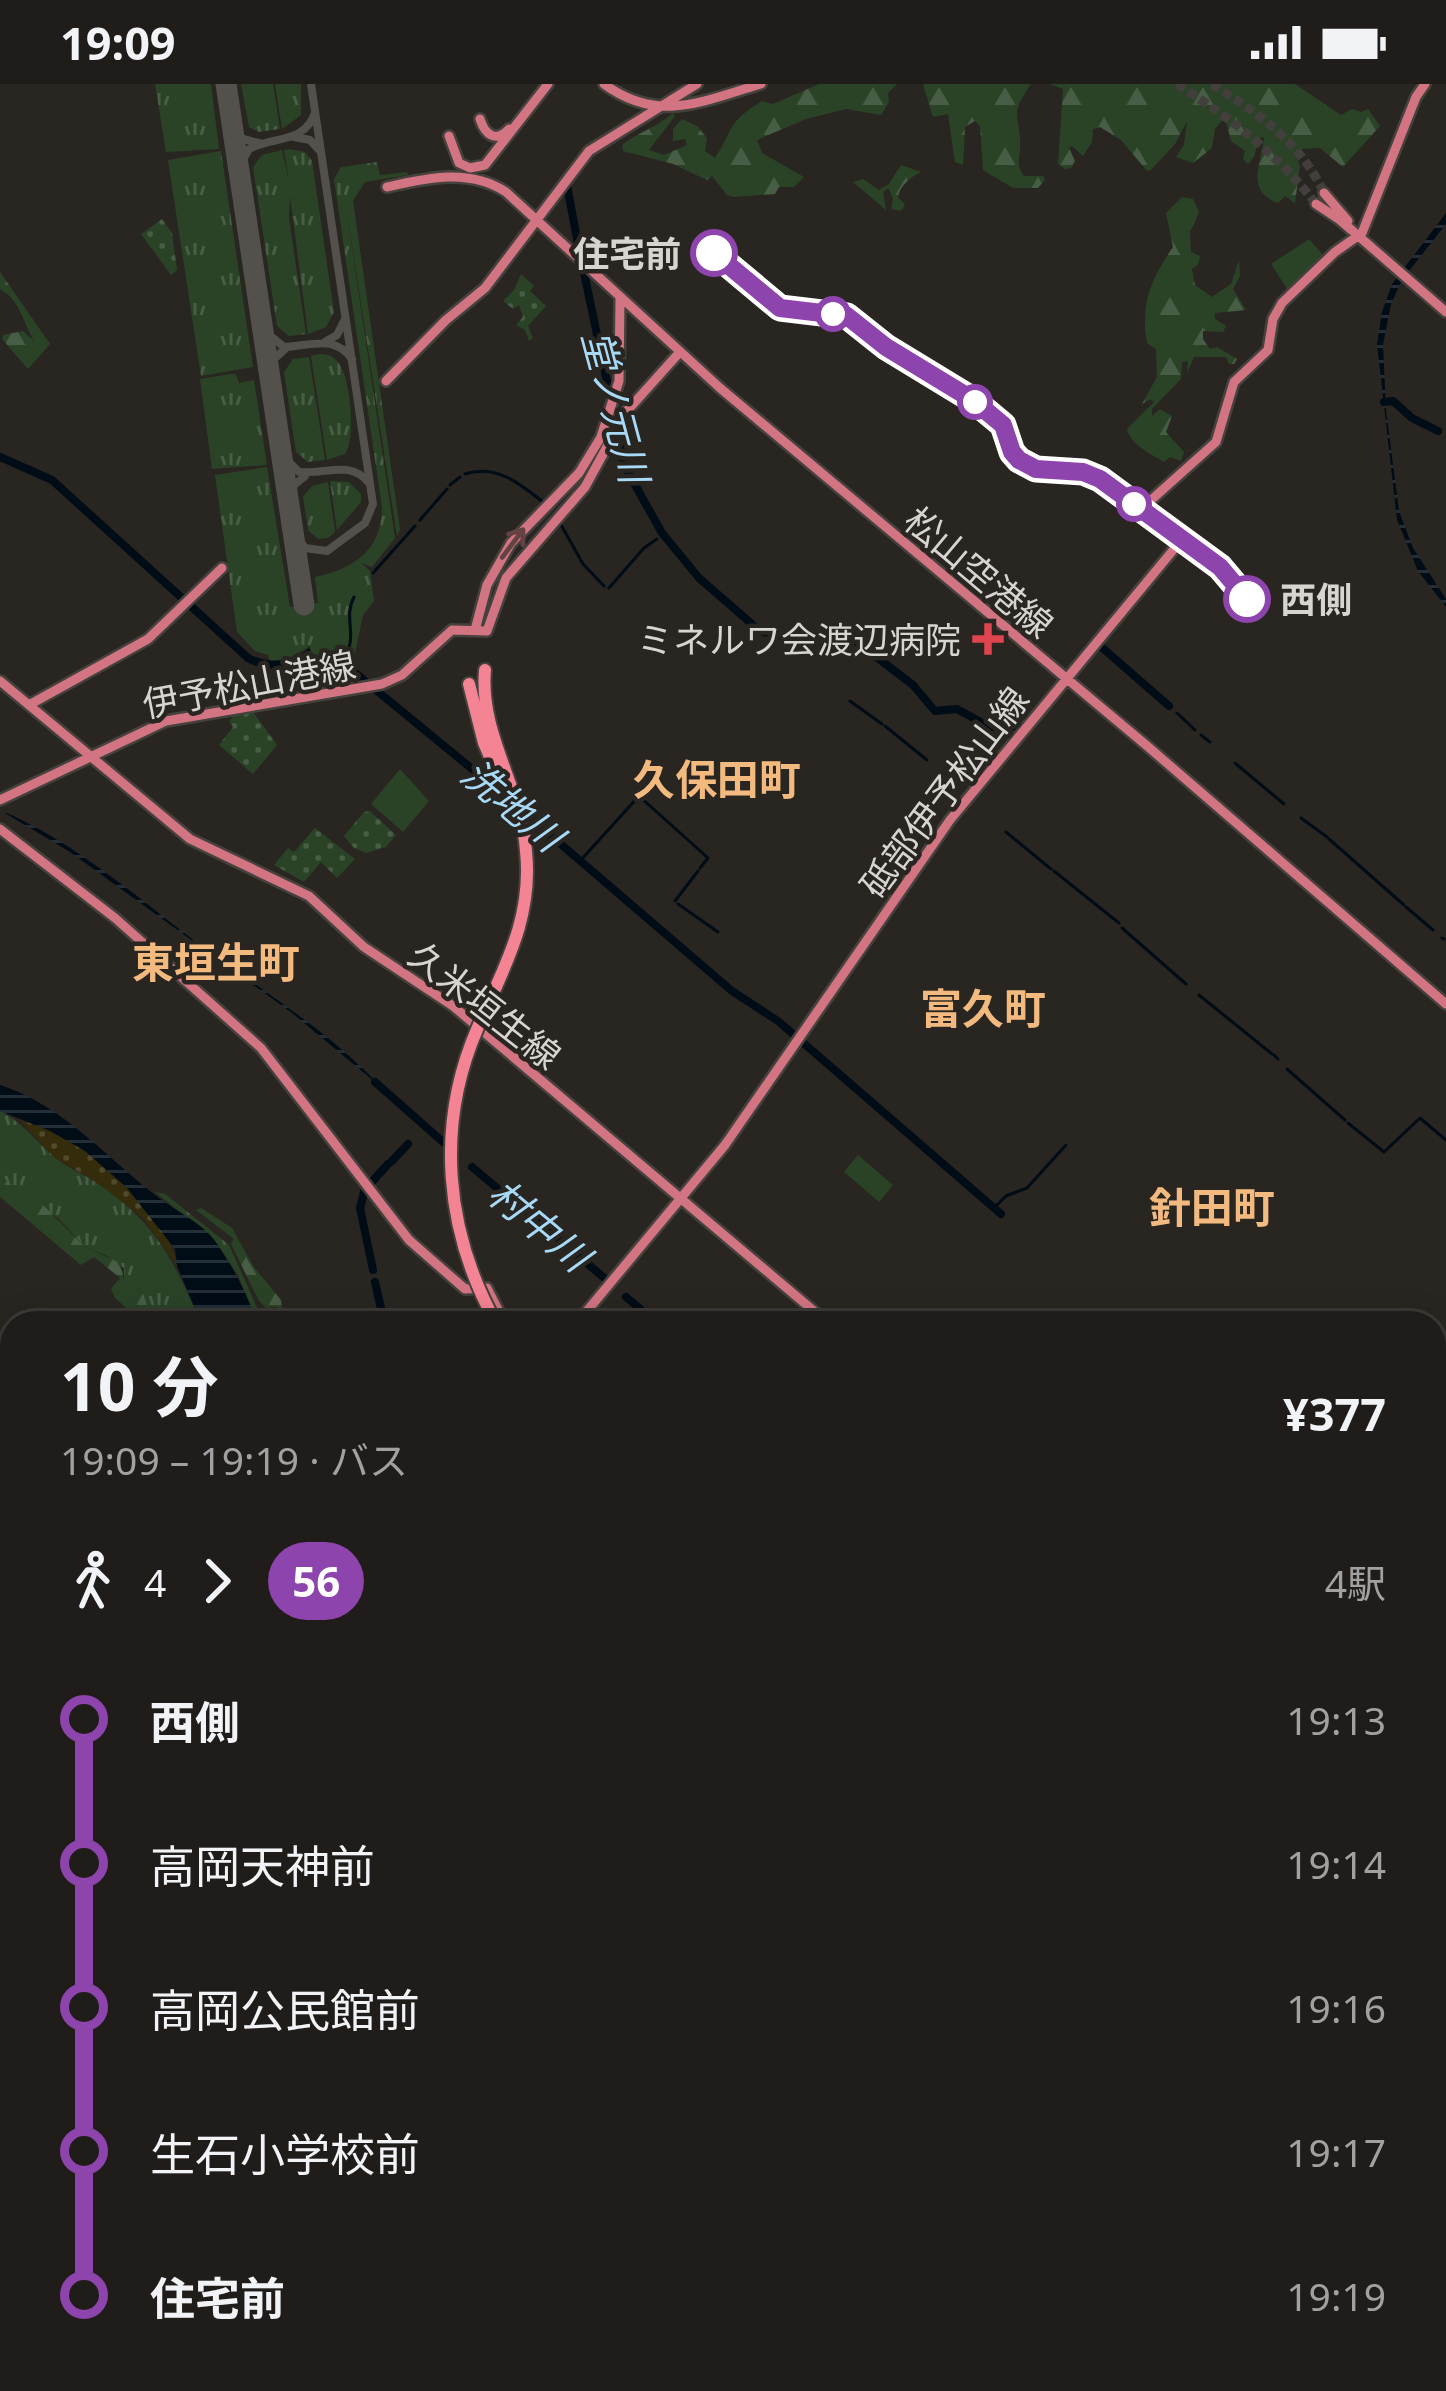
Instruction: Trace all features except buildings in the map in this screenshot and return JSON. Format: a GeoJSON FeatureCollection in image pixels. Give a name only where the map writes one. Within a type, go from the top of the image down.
{"type":"FeatureCollection","features":[{"type":"Feature","properties":{"kind":"highway"},"geometry":{"type":"LineString","coordinates":[[484,670],[490,727],[523,818],[528,887],[521,930],[467,1056],[450,1142],[461,1238],[491,1311]]}},
{"type":"Feature","properties":{"kind":"highway"},"geometry":{"type":"LineString","coordinates":[[469,684],[484,743],[526,851]]}},
{"type":"Feature","properties":{"kind":"main road"},"geometry":{"type":"LineString","coordinates":[[387,187],[453,176],[482,179],[546,84]]}},
{"type":"Feature","properties":{"kind":"main road"},"geometry":{"type":"LineString","coordinates":[[480,119],[488,135],[504,134],[546,84]]}},
{"type":"Feature","properties":{"kind":"main road"},"geometry":{"type":"LineString","coordinates":[[607,84],[663,106],[689,105],[761,84]]}},
{"type":"Feature","properties":{"kind":"main road"},"geometry":{"type":"LineString","coordinates":[[386,381],[446,320],[479,295],[596,146],[697,84]]}},
{"type":"Feature","properties":{"kind":"main road"},"geometry":{"type":"LineString","coordinates":[[663,106],[747,84]]}},
{"type":"Feature","properties":{"kind":"main road"},"geometry":{"type":"LineString","coordinates":[[1361,235],[1425,84]]}},
{"type":"Feature","properties":{"kind":"main road"},"geometry":{"type":"LineString","coordinates":[[449,136],[459,163],[476,168],[491,160],[538,98]]}},
{"type":"Feature","properties":{"kind":"main road","name":"松山空港線"},"geometry":{"type":"LineString","coordinates":[[482,179],[537,218],[680,353],[1446,1004]]}},
{"type":"Feature","properties":{"kind":"main road"},"geometry":{"type":"LineString","coordinates":[[1324,193],[1361,235]]}},
{"type":"Feature","properties":{"kind":"main road"},"geometry":{"type":"LineString","coordinates":[[1316,204],[1361,235],[1446,309]]}},
{"type":"Feature","properties":{"kind":"main road","name":"砥部伊予松山線"},"geometry":{"type":"LineString","coordinates":[[587,1311],[725,1145],[950,820],[1181,539],[1142,509],[1216,442],[1234,382],[1268,350],[1273,319],[1284,300],[1335,252],[1361,235]]}},
{"type":"Feature","properties":{"kind":"main road"},"geometry":{"type":"LineString","coordinates":[[481,630],[506,578],[585,487],[612,441],[620,370],[620,298]]}},
{"type":"Feature","properties":{"kind":"main road"},"geometry":{"type":"LineString","coordinates":[[481,630],[487,585],[511,543],[579,473],[614,422],[680,353]]}},
{"type":"Feature","properties":{"kind":"main road"},"geometry":{"type":"LineString","coordinates":[[29,705],[144,641],[222,568]]}},
{"type":"Feature","properties":{"kind":"main road","name":"伊予松山港線"},"geometry":{"type":"LineString","coordinates":[[0,800],[136,732],[174,719],[375,687],[402,676],[447,633],[459,628],[481,630]]}},
{"type":"Feature","properties":{"kind":"main road"},"geometry":{"type":"LineString","coordinates":[[0,681],[91,757]]}},
{"type":"Feature","properties":{"kind":"main road","name":"久米垣生線"},"geometry":{"type":"LineString","coordinates":[[91,757],[190,839],[317,901],[359,943],[453,1006],[815,1311]]}},
{"type":"Feature","properties":{"kind":"main road"},"geometry":{"type":"LineString","coordinates":[[0,829],[115,918],[261,1048],[409,1240],[459,1286],[481,1289],[492,1311]]}},
{"type":"Feature","properties":{"kind":"green space"},"geometry":{"type":"Polygon","coordinates":[[[155,84],[211,84],[219,149],[166,152],[155,84]]]}},
{"type":"Feature","properties":{"kind":"green space"},"geometry":{"type":"Polygon","coordinates":[[[241,84],[273,84],[280,129],[259,132],[249,127],[241,84]]]}},
{"type":"Feature","properties":{"kind":"green space"},"geometry":{"type":"Polygon","coordinates":[[[275,84],[301,84],[301,115],[282,129],[275,84]]]}},
{"type":"Feature","properties":{"kind":"green space"},"geometry":{"type":"Polygon","coordinates":[[[819,84],[897,84],[888,93],[889,102],[881,115],[846,109],[806,119],[757,140],[762,153],[804,177],[794,187],[779,187],[775,194],[734,197],[712,176],[707,180],[673,164],[623,151],[622,145],[673,113],[649,150],[664,155],[687,145],[685,139],[673,141],[673,129],[682,119],[697,126],[707,138],[705,151],[715,158],[732,127],[750,109],[819,84]]]}},
{"type":"Feature","properties":{"kind":"green space"},"geometry":{"type":"Polygon","coordinates":[[[923,84],[1031,84],[1017,110],[1019,166],[1024,176],[1045,180],[1038,188],[1013,188],[983,170],[980,126],[975,121],[965,127],[963,165],[955,162],[948,114],[933,117],[923,84]]]}},
{"type":"Feature","properties":{"kind":"green space"},"geometry":{"type":"Polygon","coordinates":[[[1050,84],[1295,84],[1341,115],[1368,109],[1380,126],[1343,167],[1320,148],[1300,149],[1295,203],[1285,196],[1278,203],[1258,184],[1264,137],[1259,138],[1248,164],[1243,159],[1245,151],[1231,141],[1225,117],[1215,129],[1212,148],[1193,163],[1176,157],[1184,145],[1187,121],[1175,144],[1151,170],[1100,127],[1093,129],[1083,156],[1069,148],[1075,161],[1065,169],[1058,164],[1063,89],[1050,84]]]}},
{"type":"Feature","properties":{"kind":"green space"},"geometry":{"type":"Polygon","coordinates":[[[282,150],[289,182],[284,150],[305,152],[312,161],[334,312],[326,327],[308,334],[290,196],[306,334],[289,336],[277,326],[253,167],[262,155],[282,150]]]}},
{"type":"Feature","properties":{"kind":"green space"},"geometry":{"type":"Polygon","coordinates":[[[221,151],[253,367],[201,376],[168,160],[221,151]]]}},
{"type":"Feature","properties":{"kind":"green space"},"geometry":{"type":"Polygon","coordinates":[[[377,162],[380,175],[408,175],[365,182],[353,201],[400,530],[397,536],[343,187],[395,538],[372,567],[361,563],[370,571],[374,601],[363,615],[352,667],[332,657],[310,656],[310,646],[270,662],[268,655],[255,651],[237,632],[215,475],[267,467],[290,607],[318,603],[315,577],[353,563],[377,535],[382,507],[334,179],[341,167],[377,162]]]}},
{"type":"Feature","properties":{"kind":"green space"},"geometry":{"type":"Polygon","coordinates":[[[901,165],[921,172],[901,189],[898,197],[905,205],[901,211],[891,209],[888,188],[883,192],[886,210],[853,182],[863,179],[879,190],[901,165]]]}},
{"type":"Feature","properties":{"kind":"green space"},"geometry":{"type":"Polygon","coordinates":[[[1182,197],[1193,199],[1199,212],[1190,232],[1191,252],[1200,256],[1192,269],[1195,285],[1212,297],[1231,284],[1239,260],[1240,276],[1233,289],[1246,310],[1215,313],[1215,319],[1226,326],[1223,332],[1203,331],[1210,349],[1217,347],[1237,359],[1234,364],[1226,357],[1194,357],[1187,373],[1188,361],[1182,362],[1181,379],[1152,409],[1152,416],[1160,409],[1172,416],[1166,432],[1184,452],[1181,461],[1170,457],[1164,462],[1137,444],[1127,429],[1154,402],[1142,404],[1157,377],[1156,349],[1147,343],[1146,304],[1173,247],[1166,213],[1182,197]]]}},
{"type":"Feature","properties":{"kind":"green space"},"geometry":{"type":"Polygon","coordinates":[[[162,219],[172,233],[177,270],[171,275],[141,234],[162,219]]]}},
{"type":"Feature","properties":{"kind":"green space"},"geometry":{"type":"Polygon","coordinates":[[[1309,239],[1325,257],[1289,292],[1271,264],[1309,239]]]}},
{"type":"Feature","properties":{"kind":"green space"},"geometry":{"type":"Polygon","coordinates":[[[0,272],[50,344],[28,369],[2,339],[23,331],[34,341],[17,305],[0,289],[0,272]]]}},
{"type":"Feature","properties":{"kind":"green space"},"geometry":{"type":"Polygon","coordinates":[[[521,274],[546,306],[528,326],[533,338],[529,341],[525,330],[516,325],[523,317],[519,305],[513,309],[503,301],[521,274]]]}},
{"type":"Feature","properties":{"kind":"green space"},"geometry":{"type":"Polygon","coordinates":[[[311,356],[333,357],[342,369],[350,407],[345,454],[327,460],[311,356]]]}},
{"type":"Feature","properties":{"kind":"green space"},"geometry":{"type":"Polygon","coordinates":[[[309,357],[325,460],[308,462],[296,452],[284,372],[293,359],[309,357]]]}},
{"type":"Feature","properties":{"kind":"green space"},"geometry":{"type":"Polygon","coordinates":[[[236,374],[239,383],[254,380],[267,465],[212,469],[200,379],[236,374]]]}},
{"type":"Feature","properties":{"kind":"green space"},"geometry":{"type":"Polygon","coordinates":[[[330,481],[349,482],[361,494],[361,502],[337,530],[330,481]]]}},
{"type":"Feature","properties":{"kind":"green space"},"geometry":{"type":"Polygon","coordinates":[[[328,482],[335,532],[318,539],[308,530],[303,497],[312,486],[328,482]]]}},
{"type":"Feature","properties":{"kind":"green space"},"geometry":{"type":"Polygon","coordinates":[[[251,709],[277,745],[253,774],[219,745],[233,727],[229,722],[237,710],[251,709]]]}},
{"type":"Feature","properties":{"kind":"green space"},"geometry":{"type":"Polygon","coordinates":[[[400,769],[429,801],[403,832],[371,804],[400,769]]]}},
{"type":"Feature","properties":{"kind":"green space"},"geometry":{"type":"Polygon","coordinates":[[[370,811],[396,835],[386,847],[366,853],[344,836],[370,811]]]}},
{"type":"Feature","properties":{"kind":"green space"},"geometry":{"type":"Polygon","coordinates":[[[315,828],[355,859],[337,878],[321,862],[304,882],[274,865],[288,848],[294,852],[315,828]]]}},
{"type":"Feature","properties":{"kind":"green space"},"geometry":{"type":"Polygon","coordinates":[[[0,1111],[62,1163],[134,1213],[161,1244],[195,1311],[150,1311],[142,1290],[124,1280],[124,1268],[85,1247],[58,1218],[0,1177],[0,1111]]]}},
{"type":"Feature","properties":{"kind":"green space"},"geometry":{"type":"Polygon","coordinates":[[[858,1155],[893,1185],[879,1202],[844,1172],[858,1155]]]}},
{"type":"Feature","properties":{"kind":"green space"},"geometry":{"type":"Polygon","coordinates":[[[0,1177],[45,1207],[85,1247],[120,1263],[124,1280],[142,1290],[149,1311],[130,1311],[111,1289],[120,1278],[94,1257],[81,1265],[0,1197],[0,1177]]]}},
{"type":"Feature","properties":{"kind":"green space"},"geometry":{"type":"Polygon","coordinates":[[[155,1192],[165,1194],[229,1245],[259,1311],[252,1311],[238,1275],[214,1239],[155,1192]]]}},
{"type":"Feature","properties":{"kind":"green space"},"geometry":{"type":"Polygon","coordinates":[[[201,1208],[232,1228],[253,1266],[281,1300],[283,1311],[266,1308],[259,1301],[231,1244],[234,1239],[196,1210],[201,1208]]]}},
{"type":"Feature","properties":{"kind":"sand"},"geometry":{"type":"Polygon","coordinates":[[[20,1121],[66,1139],[116,1176],[157,1222],[177,1266],[143,1218],[94,1180],[56,1159],[20,1121]]]}},
{"type":"Feature","properties":{"kind":"shaded area"},"geometry":{"type":"Polygon","coordinates":[[[1446,213],[1446,224],[1402,280],[1391,304],[1383,345],[1399,511],[1413,548],[1446,599],[1446,607],[1418,571],[1397,520],[1377,344],[1392,284],[1446,213]]]}},
{"type":"Feature","properties":{"kind":"shaded area"},"geometry":{"type":"Polygon","coordinates":[[[0,810],[55,838],[107,874],[320,1031],[381,1087],[292,1013],[70,852],[0,810]]]}},
{"type":"Feature","properties":{"kind":"shaded area"},"geometry":{"type":"Polygon","coordinates":[[[0,1085],[46,1106],[204,1229],[234,1270],[253,1311],[196,1311],[175,1249],[127,1188],[85,1151],[0,1111],[0,1085]]]}},
{"type":"Feature","properties":{"kind":"waterway","name":"堂ノ元川"},"geometry":{"type":"LineString","coordinates":[[566,180],[580,255]]}},
{"type":"Feature","properties":{"kind":"waterway","name":"堂ノ元川"},"geometry":{"type":"LineString","coordinates":[[583,268],[625,467],[662,533],[699,578],[760,631],[803,642],[836,626],[913,685],[935,711],[957,709],[990,727],[1017,726]]}},
{"type":"Feature","properties":{"kind":"waterway"},"geometry":{"type":"LineString","coordinates":[[1384,402],[1393,401],[1412,418],[1438,431]]}},
{"type":"Feature","properties":{"kind":"waterway","name":"洗地川"},"geometry":{"type":"LineString","coordinates":[[0,457],[52,480],[248,658],[271,664],[319,661],[348,667],[505,796]]}},
{"type":"Feature","properties":{"kind":"waterway"},"geometry":{"type":"LineString","coordinates":[[465,474],[497,473],[543,502]]}},
{"type":"Feature","properties":{"kind":"waterway"},"geometry":{"type":"LineString","coordinates":[[450,485],[460,477]]}},
{"type":"Feature","properties":{"kind":"waterway"},"geometry":{"type":"LineString","coordinates":[[420,520],[447,489]]}},
{"type":"Feature","properties":{"kind":"waterway"},"geometry":{"type":"LineString","coordinates":[[560,523],[583,564],[604,586]]}},
{"type":"Feature","properties":{"kind":"waterway"},"geometry":{"type":"LineString","coordinates":[[373,573],[415,526]]}},
{"type":"Feature","properties":{"kind":"waterway"},"geometry":{"type":"LineString","coordinates":[[609,588],[657,539]]}},
{"type":"Feature","properties":{"kind":"waterway"},"geometry":{"type":"LineString","coordinates":[[336,662],[349,648],[354,597]]}},
{"type":"Feature","properties":{"kind":"waterway","name":"堂ノ元川"},"geometry":{"type":"LineString","coordinates":[[1098,644],[1169,706]]}},
{"type":"Feature","properties":{"kind":"waterway"},"geometry":{"type":"LineString","coordinates":[[296,660],[309,650]]}},
{"type":"Feature","properties":{"kind":"waterway"},"geometry":{"type":"LineString","coordinates":[[850,701],[882,724]]}},
{"type":"Feature","properties":{"kind":"waterway"},"geometry":{"type":"LineString","coordinates":[[1177,713],[1195,730]]}},
{"type":"Feature","properties":{"kind":"waterway"},"geometry":{"type":"LineString","coordinates":[[885,726],[927,760]]}},
{"type":"Feature","properties":{"kind":"waterway"},"geometry":{"type":"LineString","coordinates":[[1201,735],[1210,742]]}},
{"type":"Feature","properties":{"kind":"waterway"},"geometry":{"type":"LineString","coordinates":[[1235,763],[1284,804]]}},
{"type":"Feature","properties":{"kind":"waterway"},"geometry":{"type":"LineString","coordinates":[[580,861],[639,796],[708,858],[700,868]]}},
{"type":"Feature","properties":{"kind":"waterway","name":"洗地川"},"geometry":{"type":"LineString","coordinates":[[521,810],[732,991],[778,1021],[1001,1214]]}},
{"type":"Feature","properties":{"kind":"waterway"},"geometry":{"type":"LineString","coordinates":[[1301,818],[1327,837]]}},
{"type":"Feature","properties":{"kind":"waterway"},"geometry":{"type":"LineString","coordinates":[[1006,832],[1051,869]]}},
{"type":"Feature","properties":{"kind":"waterway"},"geometry":{"type":"LineString","coordinates":[[1329,839],[1404,905]]}},
{"type":"Feature","properties":{"kind":"waterway"},"geometry":{"type":"LineString","coordinates":[[675,901],[698,871]]}},
{"type":"Feature","properties":{"kind":"waterway"},"geometry":{"type":"LineString","coordinates":[[1054,871],[1119,923]]}},
{"type":"Feature","properties":{"kind":"waterway"},"geometry":{"type":"LineString","coordinates":[[678,904],[718,932]]}},
{"type":"Feature","properties":{"kind":"waterway"},"geometry":{"type":"LineString","coordinates":[[1406,907],[1433,930]]}},
{"type":"Feature","properties":{"kind":"waterway"},"geometry":{"type":"LineString","coordinates":[[1122,928],[1186,984]]}},
{"type":"Feature","properties":{"kind":"waterway"},"geometry":{"type":"LineString","coordinates":[[1199,995],[1272,1054]]}},
{"type":"Feature","properties":{"kind":"waterway"},"geometry":{"type":"LineString","coordinates":[[1274,1055],[1278,1059]]}},
{"type":"Feature","properties":{"kind":"waterway"},"geometry":{"type":"LineString","coordinates":[[1287,1069],[1345,1120]]}},
{"type":"Feature","properties":{"kind":"waterway"},"geometry":{"type":"LineString","coordinates":[[375,1082],[443,1142]]}},
{"type":"Feature","properties":{"kind":"waterway"},"geometry":{"type":"LineString","coordinates":[[1348,1123],[1384,1152],[1420,1118],[1446,1140]]}},
{"type":"Feature","properties":{"kind":"waterway"},"geometry":{"type":"LineString","coordinates":[[391,1162],[408,1144]]}},
{"type":"Feature","properties":{"kind":"waterway"},"geometry":{"type":"LineString","coordinates":[[993,1209],[1006,1196],[1027,1188],[1066,1145]]}},
{"type":"Feature","properties":{"kind":"waterway"},"geometry":{"type":"LineString","coordinates":[[370,1184],[388,1164]]}},
{"type":"Feature","properties":{"kind":"waterway","name":"村中川"},"geometry":{"type":"LineString","coordinates":[[472,1167],[608,1281]]}},
{"type":"Feature","properties":{"kind":"waterway"},"geometry":{"type":"LineString","coordinates":[[365,1188],[360,1208],[373,1270]]}},
{"type":"Feature","properties":{"kind":"waterway"},"geometry":{"type":"LineString","coordinates":[[375,1282],[382,1311]]}},
{"type":"Feature","properties":{"kind":"waterway","name":"村中川"},"geometry":{"type":"LineString","coordinates":[[626,1297],[643,1311]]}},
{"type":"Feature","properties":{"kind":"taxiway"},"geometry":{"type":"LineString","coordinates":[[292,530],[305,548],[327,551],[365,523],[373,504],[311,84]]}},
{"type":"Feature","properties":{"kind":"taxiway"},"geometry":{"type":"LineString","coordinates":[[239,167],[249,149],[296,135],[315,113]]}},
{"type":"Feature","properties":{"kind":"taxiway"},"geometry":{"type":"LineString","coordinates":[[233,127],[243,139],[259,143]]}},
{"type":"Feature","properties":{"kind":"taxiway"},"geometry":{"type":"LineString","coordinates":[[294,137],[310,140],[321,152]]}},
{"type":"Feature","properties":{"kind":"taxiway"},"geometry":{"type":"LineString","coordinates":[[325,342],[337,335],[345,319]]}},
{"type":"Feature","properties":{"kind":"taxiway"},"geometry":{"type":"LineString","coordinates":[[262,329],[284,347],[330,344],[352,359]]}},
{"type":"Feature","properties":{"kind":"taxiway"},"geometry":{"type":"LineString","coordinates":[[269,372],[285,349]]}},
{"type":"Feature","properties":{"kind":"taxiway"},"geometry":{"type":"LineString","coordinates":[[282,455],[299,472],[345,470],[369,483]]}},
{"type":"Feature","properties":{"kind":"taxiway"},"geometry":{"type":"LineString","coordinates":[[288,499],[293,486],[305,476]]}},
{"type":"Feature","properties":{"kind":"runway"},"geometry":{"type":"LineString","coordinates":[[226,84],[304,605]]}},
{"type":"Feature","properties":{"kind":"tunnel"},"geometry":{"type":"LineString","coordinates":[[1177,84],[1252,138],[1316,204]]}},
{"type":"Feature","properties":{"kind":"tunnel"},"geometry":{"type":"LineString","coordinates":[[1212,84],[1291,144],[1324,193]]}},
{"type":"Feature","properties":{"kind":"bus line","name":"56"},"geometry":{"type":"LineString","coordinates":[[714,253],[780,308],[847,316],[886,347],[973,400],[1003,425],[1019,460],[1036,469],[1083,472],[1100,479],[1220,567],[1247,599]]}},
{"type":"Feature","properties":{"kind":"place","name":"住宅前"},"geometry":{"type":"Point","coordinates":[714,253]}},
{"type":"Feature","properties":{"kind":"place","name":"西側"},"geometry":{"type":"Point","coordinates":[1247,599]}},
{"type":"Feature","properties":{"kind":"place","name":"ミネルワ会渡辺病院"},"geometry":{"type":"Point","coordinates":[988,639]}},
{"type":"Feature","properties":{"kind":"district","name":"久保田町"},"geometry":{"type":"Point","coordinates":[717,778]}},
{"type":"Feature","properties":{"kind":"district","name":"東垣生町"},"geometry":{"type":"Point","coordinates":[216,961]}},
{"type":"Feature","properties":{"kind":"district","name":"富久町"},"geometry":{"type":"Point","coordinates":[983,1007]}},
{"type":"Feature","properties":{"kind":"district","name":"針田町"},"geometry":{"type":"Point","coordinates":[1212,1206]}}]}
